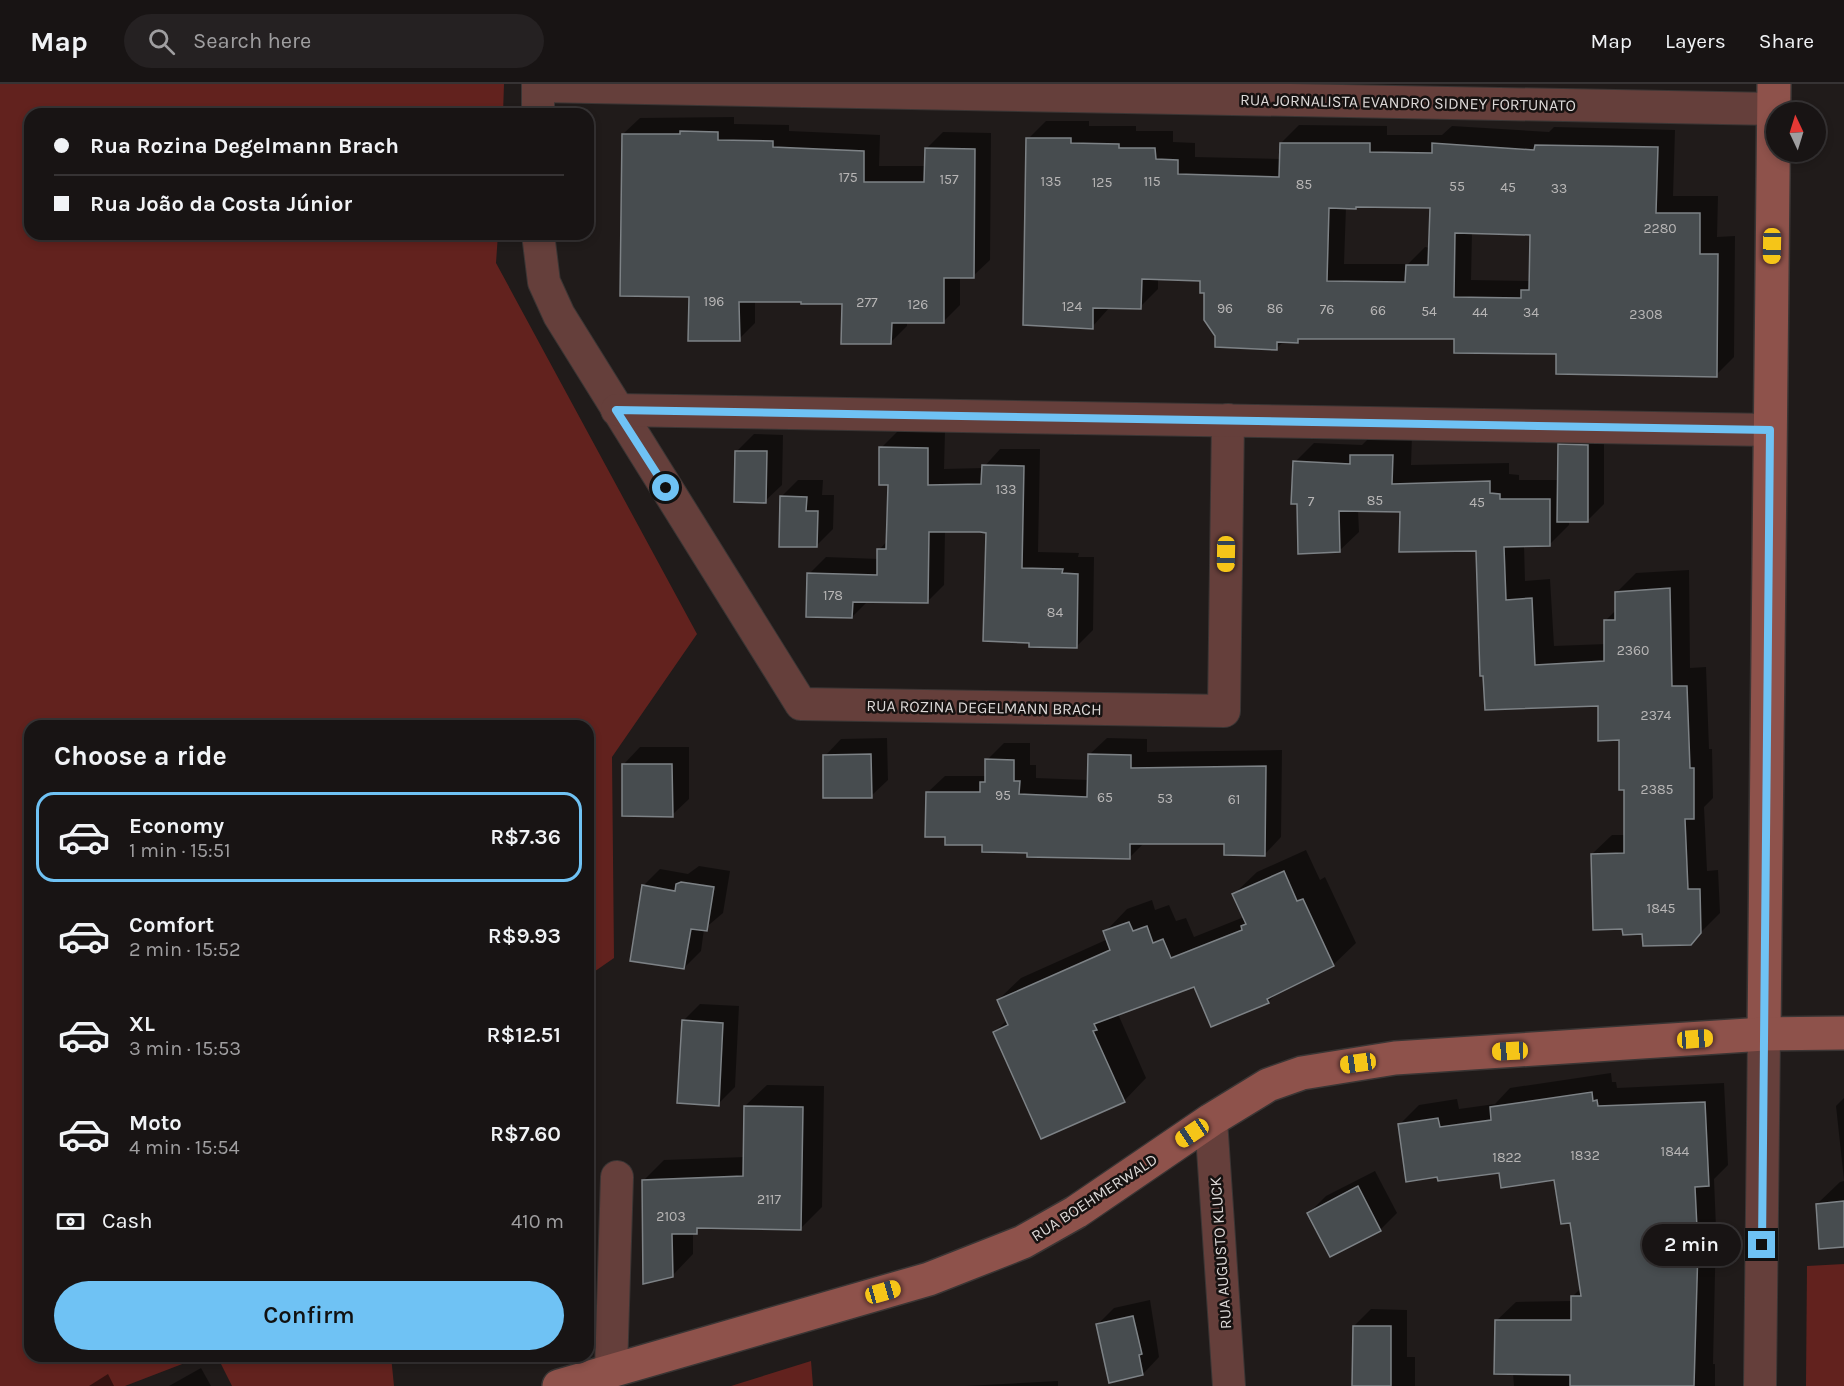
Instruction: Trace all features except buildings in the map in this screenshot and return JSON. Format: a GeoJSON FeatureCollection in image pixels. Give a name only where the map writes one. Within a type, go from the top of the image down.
{"type":"FeatureCollection","features":[{"type":"Feature","properties":{"kind":"main road"},"geometry":{"type":"LineString","coordinates":[[1764,1034],[1774,96]]}},
{"type":"Feature","properties":{"kind":"main road","name":"RUA BOEHMERWALD"},"geometry":{"type":"LineString","coordinates":[[559,1386],[929,1279],[1023,1242],[1076,1212],[1212,1120],[1268,1086],[1302,1074],[1395,1058],[1764,1034],[1844,1033]]}},
{"type":"Feature","properties":{"kind":"street","name":"RUA JORNALISTA EVANDRO SIDNEY FORTUNATO"},"geometry":{"type":"LineString","coordinates":[[538,95],[1774,96]]}},
{"type":"Feature","properties":{"kind":"street"},"geometry":{"type":"LineString","coordinates":[[539,240],[544,282],[559,315],[616,410],[1770,430]]}},
{"type":"Feature","properties":{"kind":"street","name":"RUA ROZINA DEGELMANN BRACH"},"geometry":{"type":"LineString","coordinates":[[616,410],[801,704],[1224,711],[1228,420]]}},
{"type":"Feature","properties":{"kind":"street"},"geometry":{"type":"LineString","coordinates":[[1760,1386],[1764,1034]]}},
{"type":"Feature","properties":{"kind":"street","name":"RUA AUGUSTO KLUCK"},"geometry":{"type":"LineString","coordinates":[[1212,1120],[1229,1386]]}},
{"type":"Feature","properties":{"kind":"street"},"geometry":{"type":"LineString","coordinates":[[611,1370],[617,1177]]}},
{"type":"Feature","properties":{"kind":"shaded area"},"geometry":{"type":"Polygon","coordinates":[[[0,84],[504,84],[503,108],[24,108],[24,240],[498,240],[496,263],[697,634],[612,757],[614,958],[594,972],[594,720],[24,720],[24,1362],[187,1362],[125,1386],[0,1386],[0,84]]]}},
{"type":"Feature","properties":{"kind":"shaded area"},"geometry":{"type":"Polygon","coordinates":[[[1844,1264],[1844,1386],[1806,1386],[1807,1266],[1844,1264]]]}},
{"type":"Feature","properties":{"kind":"shaded area"},"geometry":{"type":"Polygon","coordinates":[[[811,1361],[813,1386],[731,1386],[811,1361]]]}},
{"type":"Feature","properties":{"kind":"shaded area"},"geometry":{"type":"Polygon","coordinates":[[[220,1362],[392,1362],[394,1386],[232,1386],[220,1362]]]}},
{"type":"Feature","properties":{"kind":"route"},"geometry":{"type":"LineString","coordinates":[[666,488],[616,410],[1770,430],[1762,1245]]}}]}
